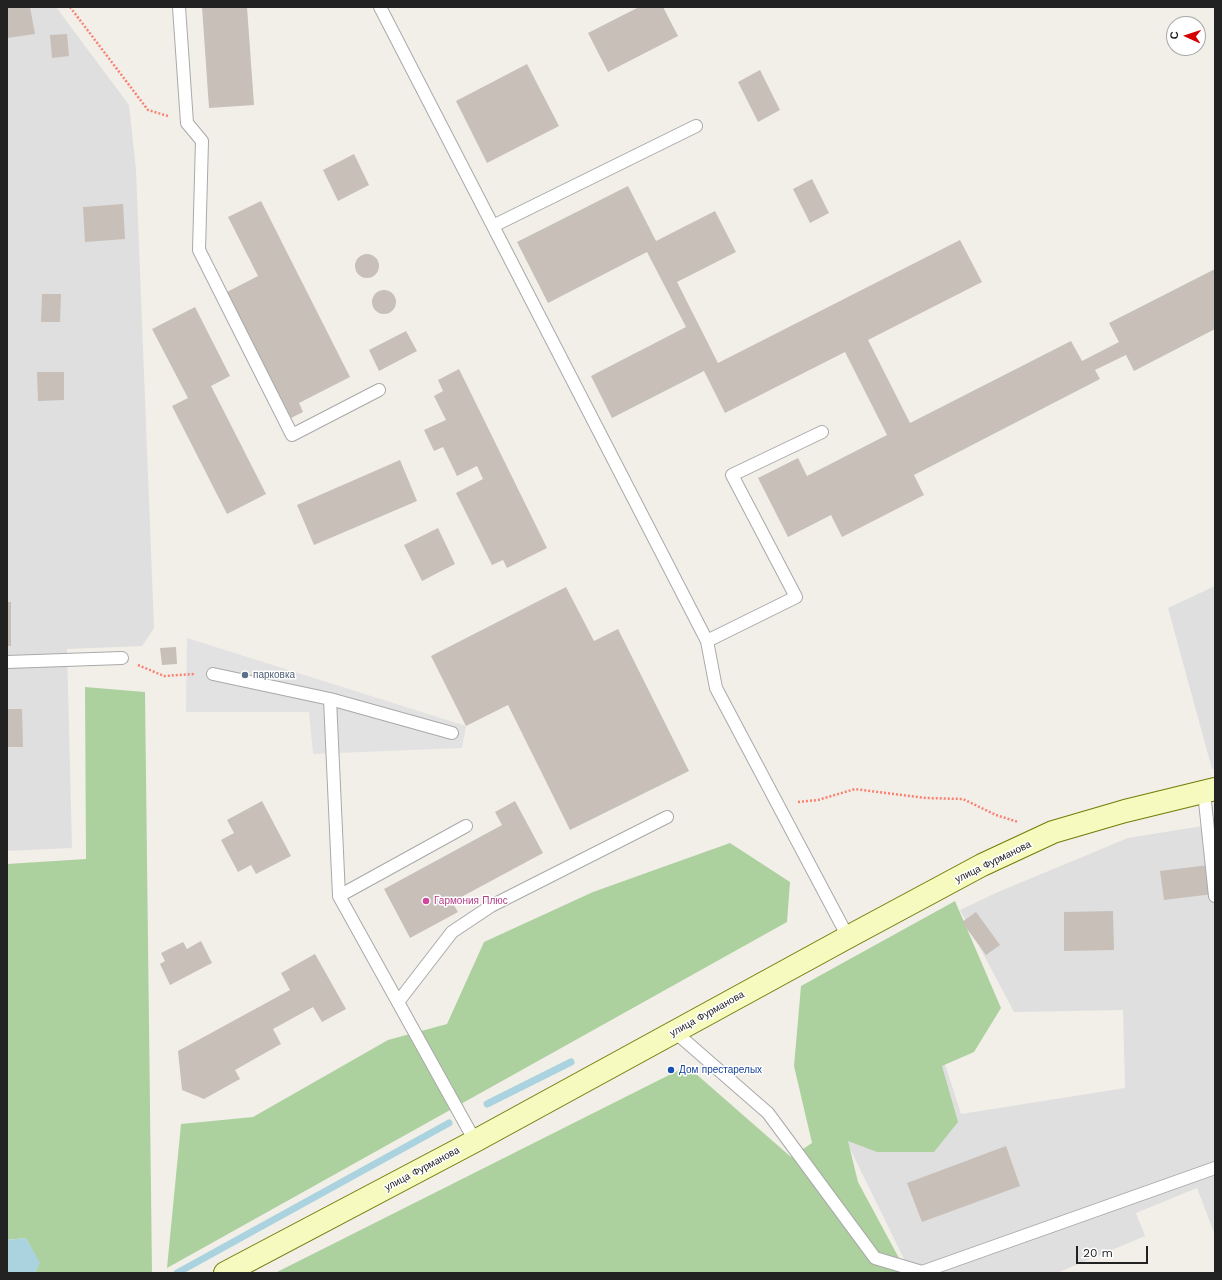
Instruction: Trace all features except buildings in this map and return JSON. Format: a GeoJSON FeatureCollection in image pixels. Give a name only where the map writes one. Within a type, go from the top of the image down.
{"type":"FeatureCollection","features":[{"type":"Feature","properties":{"kind":"main road","name":"улица Фурманова"},"geometry":{"type":"LineString","coordinates":[[225,1273],[475,1140],[848,937],[982,866],[1053,832],[1125,810],[1210,790]]}},
{"type":"Feature","properties":{"kind":"lane"},"geometry":{"type":"LineString","coordinates":[[179,7],[187,123],[202,141],[199,250],[292,435],[379,390]]}},
{"type":"Feature","properties":{"kind":"lane"},"geometry":{"type":"LineString","coordinates":[[380,7],[707,641],[716,688],[848,937]]}},
{"type":"Feature","properties":{"kind":"lane"},"geometry":{"type":"LineString","coordinates":[[493,226],[696,126]]}},
{"type":"Feature","properties":{"kind":"lane"},"geometry":{"type":"LineString","coordinates":[[707,641],[796,597],[732,475],[822,432]]}},
{"type":"Feature","properties":{"kind":"lane"},"geometry":{"type":"LineString","coordinates":[[7,662],[122,658]]}},
{"type":"Feature","properties":{"kind":"lane"},"geometry":{"type":"LineString","coordinates":[[213,674],[330,699],[452,733]]}},
{"type":"Feature","properties":{"kind":"lane"},"geometry":{"type":"LineString","coordinates":[[330,699],[339,896],[475,1140]]}},
{"type":"Feature","properties":{"kind":"lane"},"geometry":{"type":"LineString","coordinates":[[1210,790],[1215,896]]}},
{"type":"Feature","properties":{"kind":"lane"},"geometry":{"type":"LineString","coordinates":[[398,1002],[452,932],[491,906],[667,817]]}},
{"type":"Feature","properties":{"kind":"lane"},"geometry":{"type":"LineString","coordinates":[[339,896],[466,826]]}},
{"type":"Feature","properties":{"kind":"lane"},"geometry":{"type":"LineString","coordinates":[[675,1032],[768,1113],[875,1258],[922,1272],[1215,1168]]}},
{"type":"Feature","properties":{"kind":"path"},"geometry":{"type":"LineString","coordinates":[[70,7],[148,110],[187,123]]}},
{"type":"Feature","properties":{"kind":"path"},"geometry":{"type":"LineString","coordinates":[[122,658],[164,676],[213,674]]}},
{"type":"Feature","properties":{"kind":"path"},"geometry":{"type":"LineString","coordinates":[[778,805],[818,800],[855,789],[926,798],[963,799],[996,815],[1053,832]]}},
{"type":"Feature","properties":{"kind":"shaded area"},"geometry":{"type":"Polygon","coordinates":[[[7,7],[56,7],[129,105],[136,170],[154,628],[142,646],[67,649],[72,848],[7,851],[7,7]]]}},
{"type":"Feature","properties":{"kind":"shaded area"},"geometry":{"type":"Polygon","coordinates":[[[1215,586],[1215,769],[1212,769],[1168,608],[1215,586]]]}},
{"type":"Feature","properties":{"kind":"shaded area","name":"парковка"},"geometry":{"type":"Polygon","coordinates":[[[187,638],[466,726],[462,748],[313,754],[309,712],[186,712],[187,638]]]}},
{"type":"Feature","properties":{"kind":"shaded area"},"geometry":{"type":"Polygon","coordinates":[[[1215,824],[1215,1235],[1197,1188],[1136,1213],[1145,1236],[1057,1273],[909,1273],[906,1263],[833,1114],[944,1061],[961,1114],[1125,1088],[1123,1010],[1014,1012],[960,910],[998,892],[1128,838],[1215,824]]]}},
{"type":"Feature","properties":{"kind":"green space"},"geometry":{"type":"Polygon","coordinates":[[[85,687],[145,692],[152,1273],[35,1273],[39,1263],[26,1238],[7,1240],[7,864],[86,859],[85,687]]]}},
{"type":"Feature","properties":{"kind":"green space"},"geometry":{"type":"Polygon","coordinates":[[[730,843],[790,882],[787,922],[167,1268],[181,1124],[253,1117],[388,1040],[447,1024],[484,942],[593,892],[730,843]]]}},
{"type":"Feature","properties":{"kind":"green space"},"geometry":{"type":"Polygon","coordinates":[[[955,901],[1001,1008],[974,1052],[942,1066],[958,1122],[934,1152],[877,1152],[848,1141],[858,1182],[907,1273],[275,1273],[687,1066],[791,1157],[812,1143],[794,1066],[801,986],[955,901]]]}},
{"type":"Feature","properties":{"kind":"water"},"geometry":{"type":"Polygon","coordinates":[[[26,1238],[40,1263],[35,1273],[7,1273],[7,1240],[26,1238]]]}},
{"type":"Feature","properties":{"kind":"waterway"},"geometry":{"type":"LineString","coordinates":[[487,1104],[571,1062]]}},
{"type":"Feature","properties":{"kind":"waterway"},"geometry":{"type":"LineString","coordinates":[[177,1273],[449,1123]]}},
{"type":"Feature","properties":{"kind":"place","name":"парковка"},"geometry":{"type":"Point","coordinates":[245,675]}},
{"type":"Feature","properties":{"kind":"place","name":"Гармония Плюс"},"geometry":{"type":"Point","coordinates":[426,901]}},
{"type":"Feature","properties":{"kind":"place","name":"Дом престарелых"},"geometry":{"type":"Point","coordinates":[671,1070]}}]}
